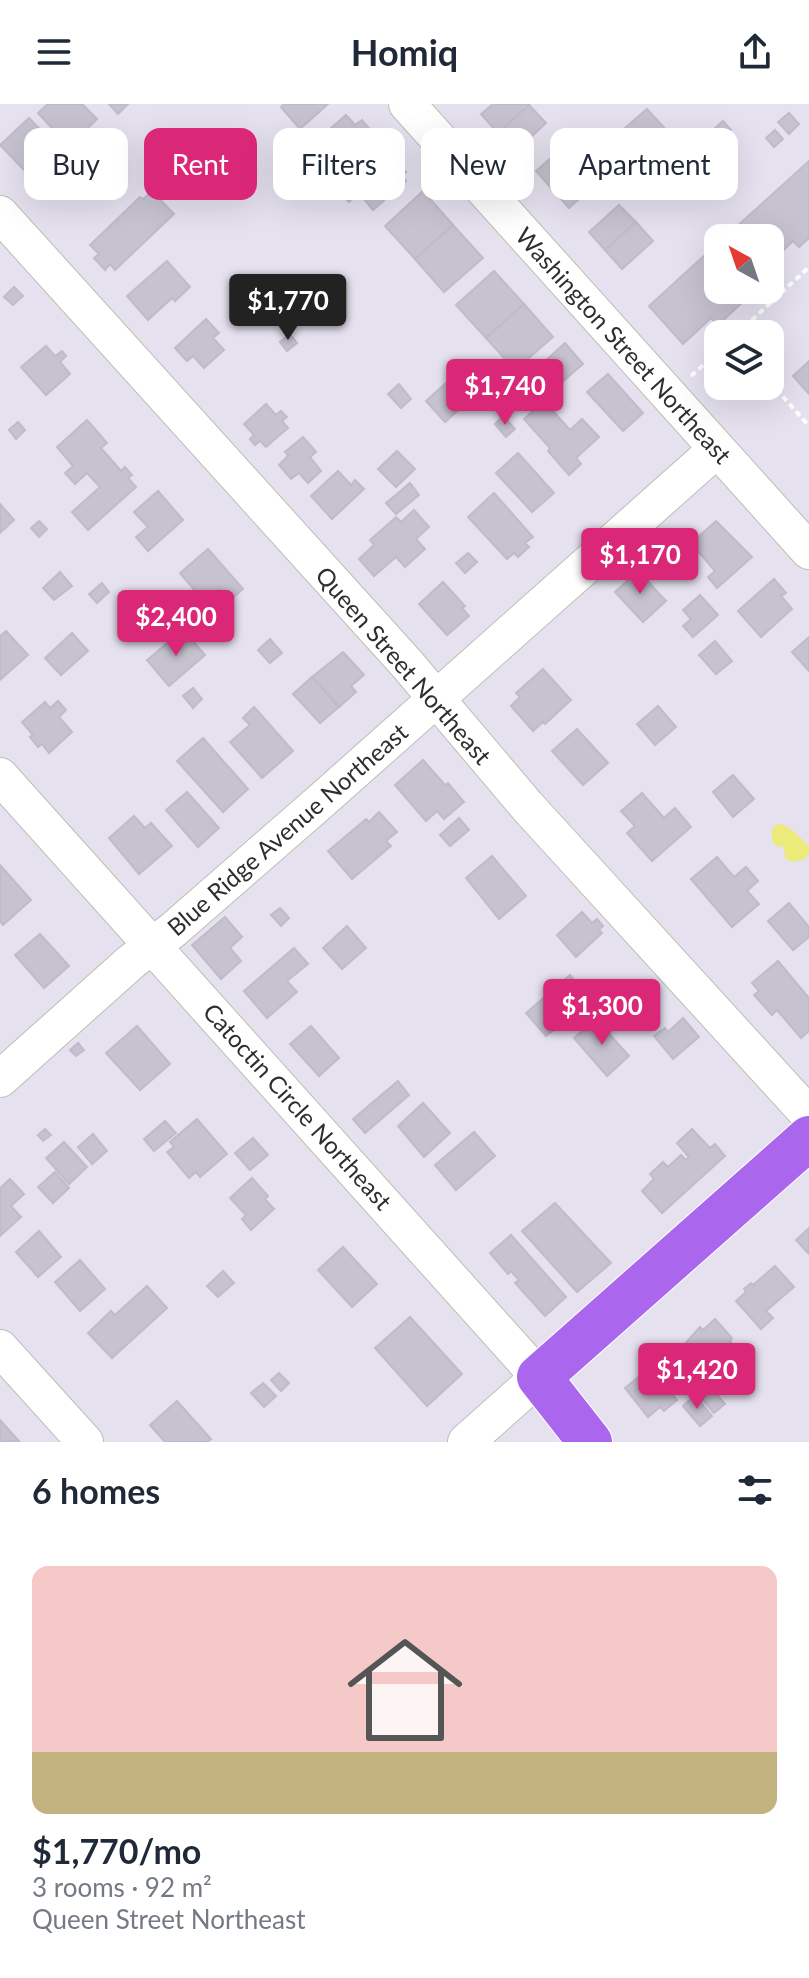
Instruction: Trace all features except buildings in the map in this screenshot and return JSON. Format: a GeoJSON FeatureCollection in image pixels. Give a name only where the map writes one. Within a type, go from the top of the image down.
{"type":"FeatureCollection","features":[{"type":"Feature","properties":{"kind":"main road"},"geometry":{"type":"LineString","coordinates":[[539,1377],[809,1138]]}},
{"type":"Feature","properties":{"kind":"main road","name":"Catoctin Circle Northeast"},"geometry":{"type":"LineString","coordinates":[[539,1377],[590,1442]]}},
{"type":"Feature","properties":{"kind":"street","name":"Washington Street Northeast"},"geometry":{"type":"LineString","coordinates":[[407,104],[809,551]]}},
{"type":"Feature","properties":{"kind":"street","name":"Queen Street Northeast"},"geometry":{"type":"LineString","coordinates":[[0,214],[436,700],[527,806],[809,1115]]}},
{"type":"Feature","properties":{"kind":"street","name":"Blue Ridge Avenue Northeast"},"geometry":{"type":"LineString","coordinates":[[0,1079],[436,700],[716,450]]}},
{"type":"Feature","properties":{"kind":"street","name":"Catoctin Circle Northeast"},"geometry":{"type":"LineString","coordinates":[[0,776],[539,1377]]}},
{"type":"Feature","properties":{"kind":"street"},"geometry":{"type":"LineString","coordinates":[[0,1348],[85,1442]]}},
{"type":"Feature","properties":{"kind":"street"},"geometry":{"type":"LineString","coordinates":[[466,1442],[539,1377]]}},
{"type":"Feature","properties":{"kind":"path"},"geometry":{"type":"LineString","coordinates":[[752,320],[809,267]]}},
{"type":"Feature","properties":{"kind":"path"},"geometry":{"type":"LineString","coordinates":[[684,383],[704,365]]}},
{"type":"Feature","properties":{"kind":"path"},"geometry":{"type":"LineString","coordinates":[[784,398],[809,426]]}},
{"type":"Feature","properties":{"kind":"shaded area"},"geometry":{"type":"Polygon","coordinates":[[[777,824],[790,829],[809,847],[809,854],[804,859],[793,862],[786,859],[783,846],[773,843],[771,831],[777,824]]]}}]}
